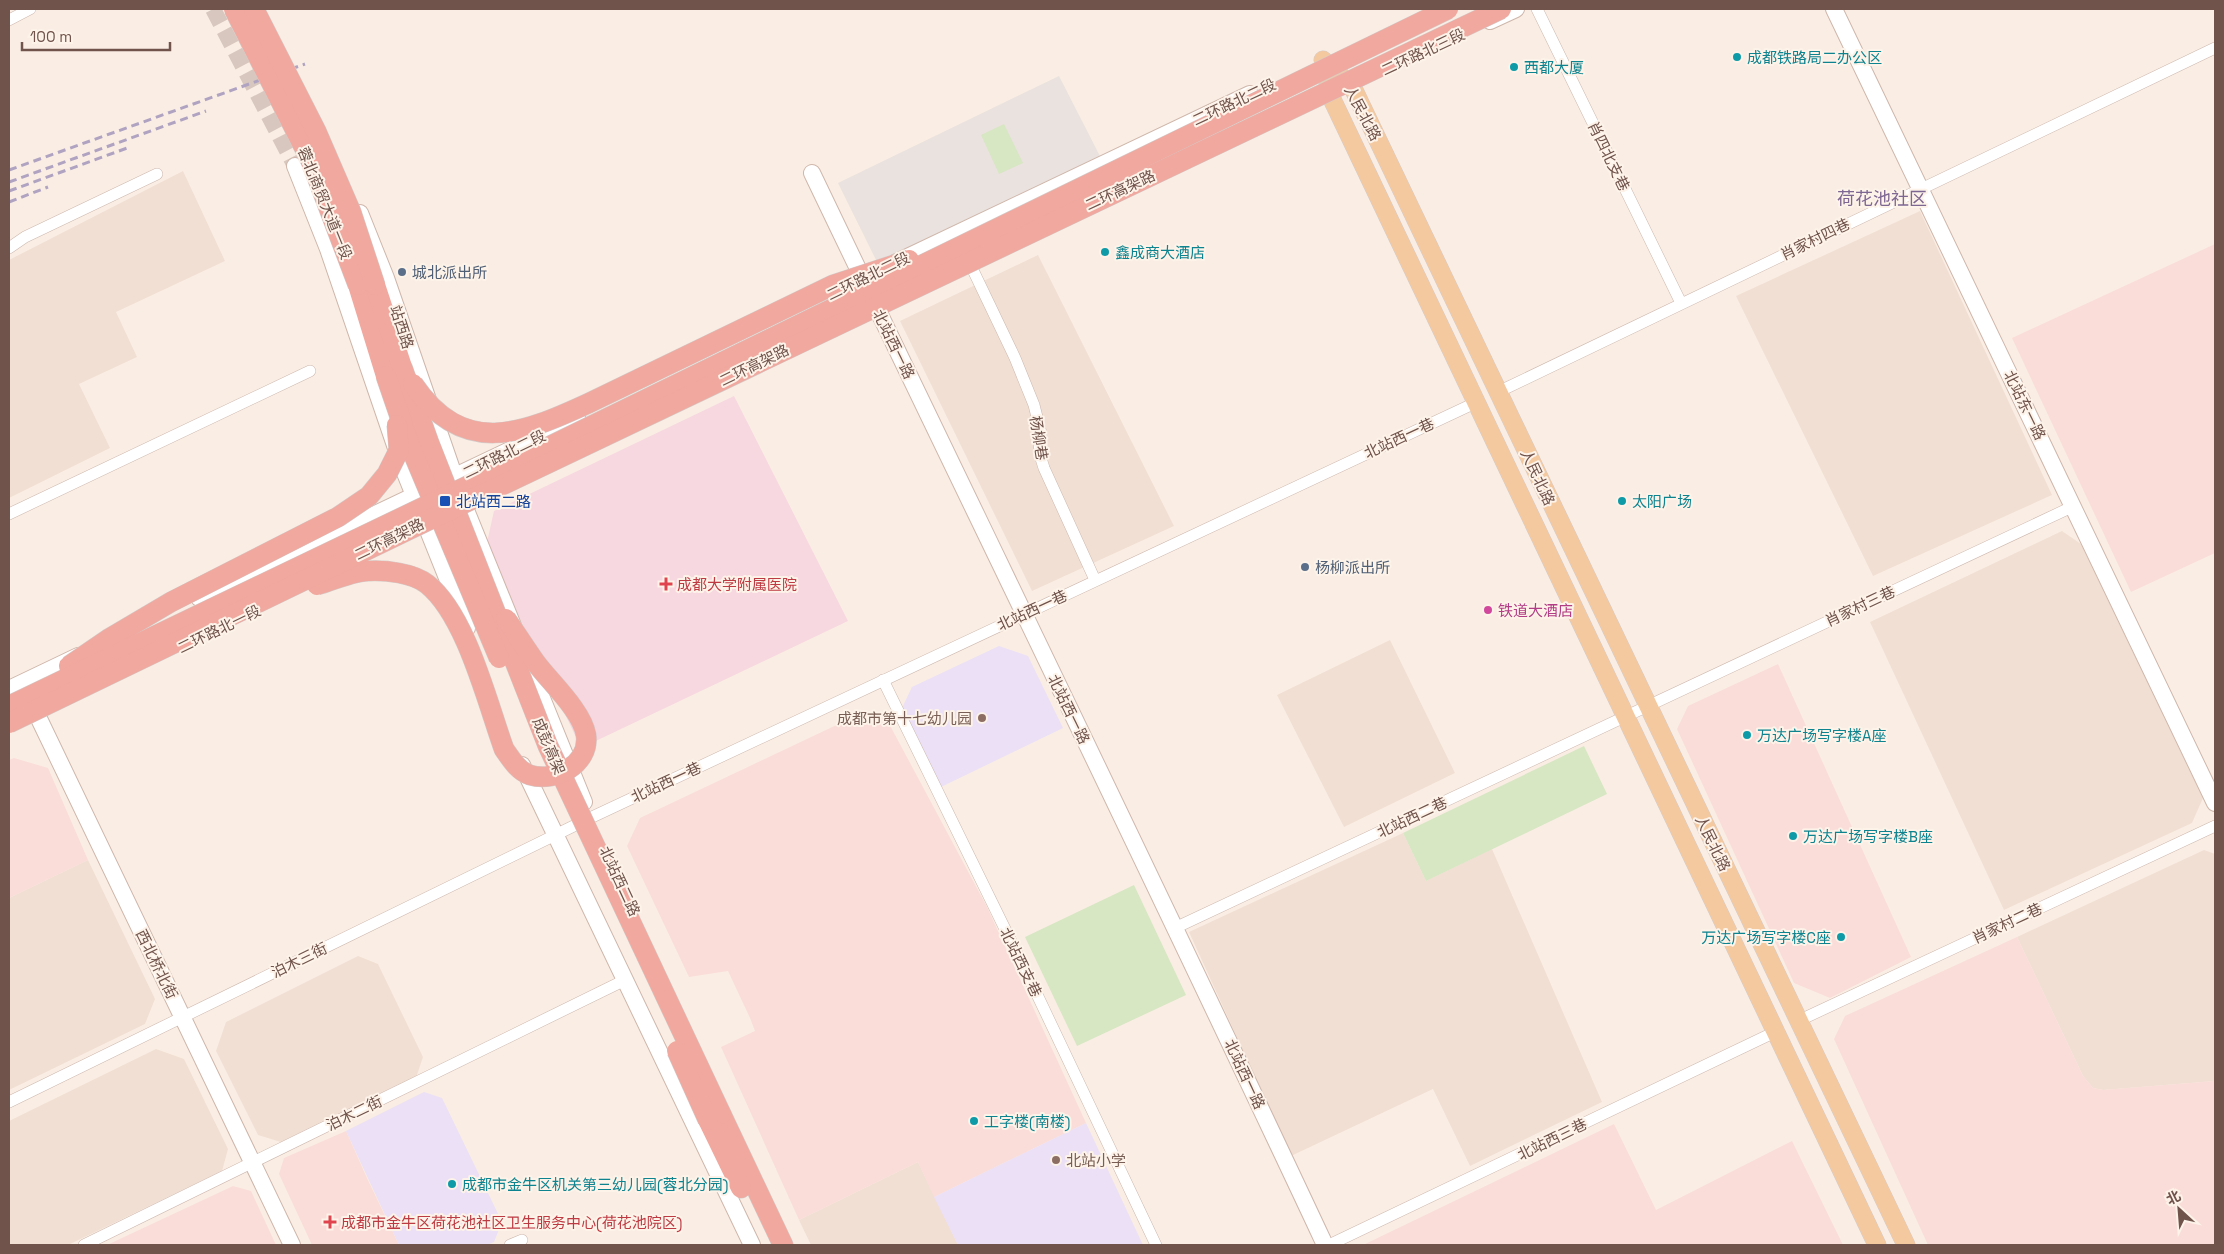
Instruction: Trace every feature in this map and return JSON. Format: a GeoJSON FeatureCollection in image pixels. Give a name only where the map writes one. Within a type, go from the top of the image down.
{"type":"FeatureCollection","features":[{"type":"Feature","properties":{"kind":"highway","name":"蓉北商贸大道一段"},"geometry":{"type":"LineString","coordinates":[[234,9],[311,161],[358,285],[394,372]]}},
{"type":"Feature","properties":{"kind":"highway","name":"蓉北商贸大道一段"},"geometry":{"type":"LineString","coordinates":[[254,9],[316,131],[351,212],[394,372]]}},
{"type":"Feature","properties":{"kind":"highway","name":"二环高架路"},"geometry":{"type":"LineString","coordinates":[[12,697],[986,234],[1448,9]]}},
{"type":"Feature","properties":{"kind":"highway","name":"二环高架路"},"geometry":{"type":"LineString","coordinates":[[9,723],[1501,9]]}},
{"type":"Feature","properties":{"kind":"highway"},"geometry":{"type":"LineString","coordinates":[[394,372],[419,393],[435,410],[461,427],[485,434],[517,431],[551,420],[589,403],[833,285],[986,234]]}},
{"type":"Feature","properties":{"kind":"highway"},"geometry":{"type":"LineString","coordinates":[[12,697],[171,602],[338,517],[369,496],[387,474],[399,450],[394,372]]}},
{"type":"Feature","properties":{"kind":"highway","name":"成彭高架"},"geometry":{"type":"LineString","coordinates":[[394,372],[429,443],[548,746],[715,1117]]}},
{"type":"Feature","properties":{"kind":"highway","name":"成彭高架"},"geometry":{"type":"LineString","coordinates":[[394,372],[410,446],[536,748],[715,1117]]}},
{"type":"Feature","properties":{"kind":"highway"},"geometry":{"type":"LineString","coordinates":[[239,612],[332,580],[368,571],[398,573],[426,583],[444,602],[458,626],[504,748],[515,765],[530,775],[548,777],[569,770],[584,753],[586,736],[580,718],[536,662],[485,588]]}},
{"type":"Feature","properties":{"kind":"highway"},"geometry":{"type":"LineString","coordinates":[[9,736],[140,673],[221,620]]}},
{"type":"Feature","properties":{"kind":"highway"},"geometry":{"type":"LineString","coordinates":[[715,1117],[768,1245]]}},
{"type":"Feature","properties":{"kind":"highway"},"geometry":{"type":"LineString","coordinates":[[715,1117],[782,1245]]}},
{"type":"Feature","properties":{"kind":"main road"},"geometry":{"type":"LineString","coordinates":[[1323,60],[1431,9]]}},
{"type":"Feature","properties":{"kind":"main road","name":"二环路北三段"},"geometry":{"type":"LineString","coordinates":[[1331,97],[1516,9]]}},
{"type":"Feature","properties":{"kind":"main road","name":"北站东一路"},"geometry":{"type":"LineString","coordinates":[[1834,9],[2215,803]]}},
{"type":"Feature","properties":{"kind":"main road","name":"人民北路"},"geometry":{"type":"LineString","coordinates":[[1323,60],[1352,86],[1906,1245]]}},
{"type":"Feature","properties":{"kind":"main road","name":"人民北路"},"geometry":{"type":"LineString","coordinates":[[1323,60],[1331,97],[1877,1245]]}},
{"type":"Feature","properties":{"kind":"main road","name":"二环路北二段"},"geometry":{"type":"LineString","coordinates":[[414,497],[862,278],[1323,60]]}},
{"type":"Feature","properties":{"kind":"main road"},"geometry":{"type":"LineString","coordinates":[[429,528],[1331,97]]}},
{"type":"Feature","properties":{"kind":"main road","name":"站西路"},"geometry":{"type":"LineString","coordinates":[[333,146],[386,278],[466,510]]}},
{"type":"Feature","properties":{"kind":"main road"},"geometry":{"type":"LineString","coordinates":[[295,166],[328,249],[414,497],[429,528],[512,744],[752,1245]]}},
{"type":"Feature","properties":{"kind":"main road","name":"北站西一路"},"geometry":{"type":"LineString","coordinates":[[812,173],[1023,614],[1176,927],[1325,1245]]}},
{"type":"Feature","properties":{"kind":"main road"},"geometry":{"type":"LineString","coordinates":[[12,697],[414,497]]}},
{"type":"Feature","properties":{"kind":"main road","name":"北站西二路"},"geometry":{"type":"LineString","coordinates":[[466,510],[590,818],[793,1245]]}},
{"type":"Feature","properties":{"kind":"main road","name":"二环路北一段"},"geometry":{"type":"LineString","coordinates":[[9,730],[429,528]]}},
{"type":"Feature","properties":{"kind":"main road","name":"西北桥北街"},"geometry":{"type":"LineString","coordinates":[[12,697],[38,716],[292,1245]]}},
{"type":"Feature","properties":{"kind":"street"},"geometry":{"type":"LineString","coordinates":[[9,20],[30,9]]}},
{"type":"Feature","properties":{"kind":"street","name":"肖四北支巷"},"geometry":{"type":"LineString","coordinates":[[1537,9],[1681,303]]}},
{"type":"Feature","properties":{"kind":"street","name":"肖家村四巷"},"geometry":{"type":"LineString","coordinates":[[1498,392],[2215,48]]}},
{"type":"Feature","properties":{"kind":"street"},"geometry":{"type":"LineString","coordinates":[[9,248],[25,237],[157,174]]}},
{"type":"Feature","properties":{"kind":"street","name":"杨柳巷"},"geometry":{"type":"LineString","coordinates":[[972,268],[1018,366],[1034,405],[1041,433],[1039,452],[1044,468],[1096,580]]}},
{"type":"Feature","properties":{"kind":"street"},"geometry":{"type":"LineString","coordinates":[[9,514],[310,371]]}},
{"type":"Feature","properties":{"kind":"street","name":"北站西一巷"},"geometry":{"type":"LineString","coordinates":[[590,818],[1475,403]]}},
{"type":"Feature","properties":{"kind":"street","name":"肖家村三巷"},"geometry":{"type":"LineString","coordinates":[[1647,706],[2074,506]]}},
{"type":"Feature","properties":{"kind":"street","name":"北站西支巷"},"geometry":{"type":"LineString","coordinates":[[883,680],[1033,986],[1156,1245]]}},
{"type":"Feature","properties":{"kind":"street","name":"北站西二巷"},"geometry":{"type":"LineString","coordinates":[[1176,927],[1647,706]]}},
{"type":"Feature","properties":{"kind":"street","name":"泊木三街"},"geometry":{"type":"LineString","coordinates":[[9,1102],[590,818]]}},
{"type":"Feature","properties":{"kind":"street","name":"肖家村二巷"},"geometry":{"type":"LineString","coordinates":[[1798,1021],[2215,826]]}},
{"type":"Feature","properties":{"kind":"street","name":"泊木二街"},"geometry":{"type":"LineString","coordinates":[[84,1245],[625,980]]}},
{"type":"Feature","properties":{"kind":"street","name":"北站西三巷"},"geometry":{"type":"LineString","coordinates":[[1329,1245],[1776,1032]]}},
{"type":"Feature","properties":{"kind":"street"},"geometry":{"type":"LineString","coordinates":[[510,1245],[522,1240]]}},
{"type":"Feature","properties":{"kind":"shaded area"},"geometry":{"type":"Polygon","coordinates":[[[1059,76],[1102,160],[879,266],[838,183],[1059,76]]]}},
{"type":"Feature","properties":{"kind":"shaded area"},"geometry":{"type":"Polygon","coordinates":[[[183,171],[225,261],[116,312],[137,357],[79,384],[110,448],[9,498],[9,260],[183,171]]]}},
{"type":"Feature","properties":{"kind":"shaded area"},"geometry":{"type":"Polygon","coordinates":[[[1920,211],[2052,495],[1873,576],[1736,296],[1920,211]]]}},
{"type":"Feature","properties":{"kind":"shaded area"},"geometry":{"type":"Polygon","coordinates":[[[2215,244],[2215,553],[2131,592],[2012,338],[2215,244]]]}},
{"type":"Feature","properties":{"kind":"shaded area"},"geometry":{"type":"Polygon","coordinates":[[[1038,255],[1174,526],[1032,591],[900,321],[1038,255]]]}},
{"type":"Feature","properties":{"kind":"shaded area","name":"成都大学附属医院"},"geometry":{"type":"Polygon","coordinates":[[[734,396],[848,621],[581,748],[486,547],[494,511],[734,396]]]}},
{"type":"Feature","properties":{"kind":"shaded area"},"geometry":{"type":"Polygon","coordinates":[[[2062,531],[2081,544],[2203,798],[2192,823],[2004,910],[1870,622],[2062,531]]]}},
{"type":"Feature","properties":{"kind":"shaded area"},"geometry":{"type":"Polygon","coordinates":[[[1390,640],[1455,773],[1344,827],[1277,695],[1390,640]]]}},
{"type":"Feature","properties":{"kind":"shaded area","name":"成都市第十七幼儿园"},"geometry":{"type":"Polygon","coordinates":[[[999,646],[1028,656],[1063,728],[941,787],[902,708],[912,687],[999,646]]]}},
{"type":"Feature","properties":{"kind":"shaded area"},"geometry":{"type":"Polygon","coordinates":[[[1778,664],[1911,957],[1830,998],[1794,983],[1677,729],[1688,706],[1778,664]]]}},
{"type":"Feature","properties":{"kind":"shaded area"},"geometry":{"type":"Polygon","coordinates":[[[864,712],[886,718],[987,907],[1086,1123],[934,1197],[918,1162],[799,1220],[721,1047],[755,1031],[750,1018],[728,971],[689,977],[627,846],[640,818],[864,712]]]}},
{"type":"Feature","properties":{"kind":"shaded area"},"geometry":{"type":"Polygon","coordinates":[[[14,758],[48,768],[88,860],[9,898],[9,760],[14,758]]]}},
{"type":"Feature","properties":{"kind":"shaded area"},"geometry":{"type":"Polygon","coordinates":[[[1403,833],[1426,881],[1492,849],[1602,1102],[1470,1166],[1433,1089],[1291,1156],[1189,932],[1403,833]]]}},
{"type":"Feature","properties":{"kind":"shaded area"},"geometry":{"type":"Polygon","coordinates":[[[2204,850],[2215,854],[2215,1081],[2103,1090],[2093,1088],[2083,1076],[2017,937],[2204,850]]]}},
{"type":"Feature","properties":{"kind":"shaded area"},"geometry":{"type":"Polygon","coordinates":[[[88,860],[155,999],[145,1024],[9,1090],[9,898],[88,860]]]}},
{"type":"Feature","properties":{"kind":"shaded area"},"geometry":{"type":"Polygon","coordinates":[[[2017,937],[2083,1076],[2093,1088],[2103,1090],[2215,1081],[2215,1245],[1928,1245],[1834,1039],[1845,1016],[2017,937]]]}},
{"type":"Feature","properties":{"kind":"shaded area"},"geometry":{"type":"Polygon","coordinates":[[[358,956],[378,964],[423,1057],[416,1078],[284,1143],[258,1135],[216,1051],[226,1022],[358,956]]]}},
{"type":"Feature","properties":{"kind":"shaded area"},"geometry":{"type":"Polygon","coordinates":[[[156,1049],[184,1059],[228,1149],[222,1171],[68,1245],[9,1245],[9,1121],[156,1049]]]}},
{"type":"Feature","properties":{"kind":"shaded area"},"geometry":{"type":"Polygon","coordinates":[[[424,1092],[442,1098],[502,1222],[494,1242],[487,1245],[399,1245],[346,1131],[424,1092]]]}},
{"type":"Feature","properties":{"kind":"shaded area","name":"北站小学"},"geometry":{"type":"Polygon","coordinates":[[[1086,1123],[1143,1245],[958,1245],[934,1197],[1086,1123]]]}},
{"type":"Feature","properties":{"kind":"shaded area"},"geometry":{"type":"Polygon","coordinates":[[[1614,1124],[1656,1210],[1792,1141],[1843,1245],[1363,1245],[1614,1124]]]}},
{"type":"Feature","properties":{"kind":"shaded area"},"geometry":{"type":"Polygon","coordinates":[[[346,1131],[399,1245],[312,1245],[279,1174],[284,1158],[346,1131]]]}},
{"type":"Feature","properties":{"kind":"shaded area"},"geometry":{"type":"Polygon","coordinates":[[[918,1162],[958,1245],[811,1245],[799,1220],[918,1162]]]}},
{"type":"Feature","properties":{"kind":"shaded area"},"geometry":{"type":"Polygon","coordinates":[[[233,1186],[251,1191],[276,1245],[107,1245],[233,1186]]]}},
{"type":"Feature","properties":{"kind":"green space"},"geometry":{"type":"Polygon","coordinates":[[[1004,124],[1023,163],[999,174],[981,135],[1004,124]]]}},
{"type":"Feature","properties":{"kind":"green space"},"geometry":{"type":"Polygon","coordinates":[[[1584,746],[1607,794],[1426,881],[1403,833],[1584,746]]]}},
{"type":"Feature","properties":{"kind":"green space"},"geometry":{"type":"Polygon","coordinates":[[[1134,885],[1186,995],[1077,1046],[1025,937],[1134,885]]]}},
{"type":"Feature","properties":{"kind":"tunnel"},"geometry":{"type":"LineString","coordinates":[[213,9],[295,166]]}},
{"type":"Feature","properties":{"kind":"railway"},"geometry":{"type":"LineString","coordinates":[[9,170],[305,64]]}},
{"type":"Feature","properties":{"kind":"railway"},"geometry":{"type":"LineString","coordinates":[[9,182],[206,111]]}},
{"type":"Feature","properties":{"kind":"railway"},"geometry":{"type":"LineString","coordinates":[[9,191],[130,147]]}},
{"type":"Feature","properties":{"kind":"railway"},"geometry":{"type":"LineString","coordinates":[[9,202],[48,187]]}},
{"type":"Feature","properties":{"kind":"place","name":"成都铁路局二办公区"},"geometry":{"type":"Point","coordinates":[1737,57]}},
{"type":"Feature","properties":{"kind":"place","name":"西都大厦"},"geometry":{"type":"Point","coordinates":[1514,67]}},
{"type":"Feature","properties":{"kind":"place","name":"鑫成商大酒店"},"geometry":{"type":"Point","coordinates":[1105,252]}},
{"type":"Feature","properties":{"kind":"place","name":"城北派出所"},"geometry":{"type":"Point","coordinates":[402,272]}},
{"type":"Feature","properties":{"kind":"place","name":"北站西二路"},"geometry":{"type":"Point","coordinates":[445,501]}},
{"type":"Feature","properties":{"kind":"place","name":"太阳广场"},"geometry":{"type":"Point","coordinates":[1622,501]}},
{"type":"Feature","properties":{"kind":"place","name":"杨柳派出所"},"geometry":{"type":"Point","coordinates":[1305,567]}},
{"type":"Feature","properties":{"kind":"place","name":"成都大学附属医院"},"geometry":{"type":"Point","coordinates":[666,584]}},
{"type":"Feature","properties":{"kind":"place","name":"铁道大酒店"},"geometry":{"type":"Point","coordinates":[1488,610]}},
{"type":"Feature","properties":{"kind":"place","name":"成都市第十七幼儿园"},"geometry":{"type":"Point","coordinates":[982,718]}},
{"type":"Feature","properties":{"kind":"place","name":"万达广场写字楼A座"},"geometry":{"type":"Point","coordinates":[1747,735]}},
{"type":"Feature","properties":{"kind":"place","name":"万达广场写字楼B座"},"geometry":{"type":"Point","coordinates":[1793,836]}},
{"type":"Feature","properties":{"kind":"place","name":"万达广场写字楼C座"},"geometry":{"type":"Point","coordinates":[1841,937]}},
{"type":"Feature","properties":{"kind":"place","name":"工字楼(南楼)"},"geometry":{"type":"Point","coordinates":[974,1121]}},
{"type":"Feature","properties":{"kind":"place","name":"北站小学"},"geometry":{"type":"Point","coordinates":[1056,1160]}},
{"type":"Feature","properties":{"kind":"place","name":"成都市金牛区机关第三幼儿园(蓉北分园)"},"geometry":{"type":"Point","coordinates":[452,1184]}},
{"type":"Feature","properties":{"kind":"place","name":"成都市金牛区荷花池社区卫生服务中心(荷花池院区)"},"geometry":{"type":"Point","coordinates":[330,1222]}},
{"type":"Feature","properties":{"kind":"district","name":"荷花池社区"},"geometry":{"type":"Point","coordinates":[1882,198]}}]}
